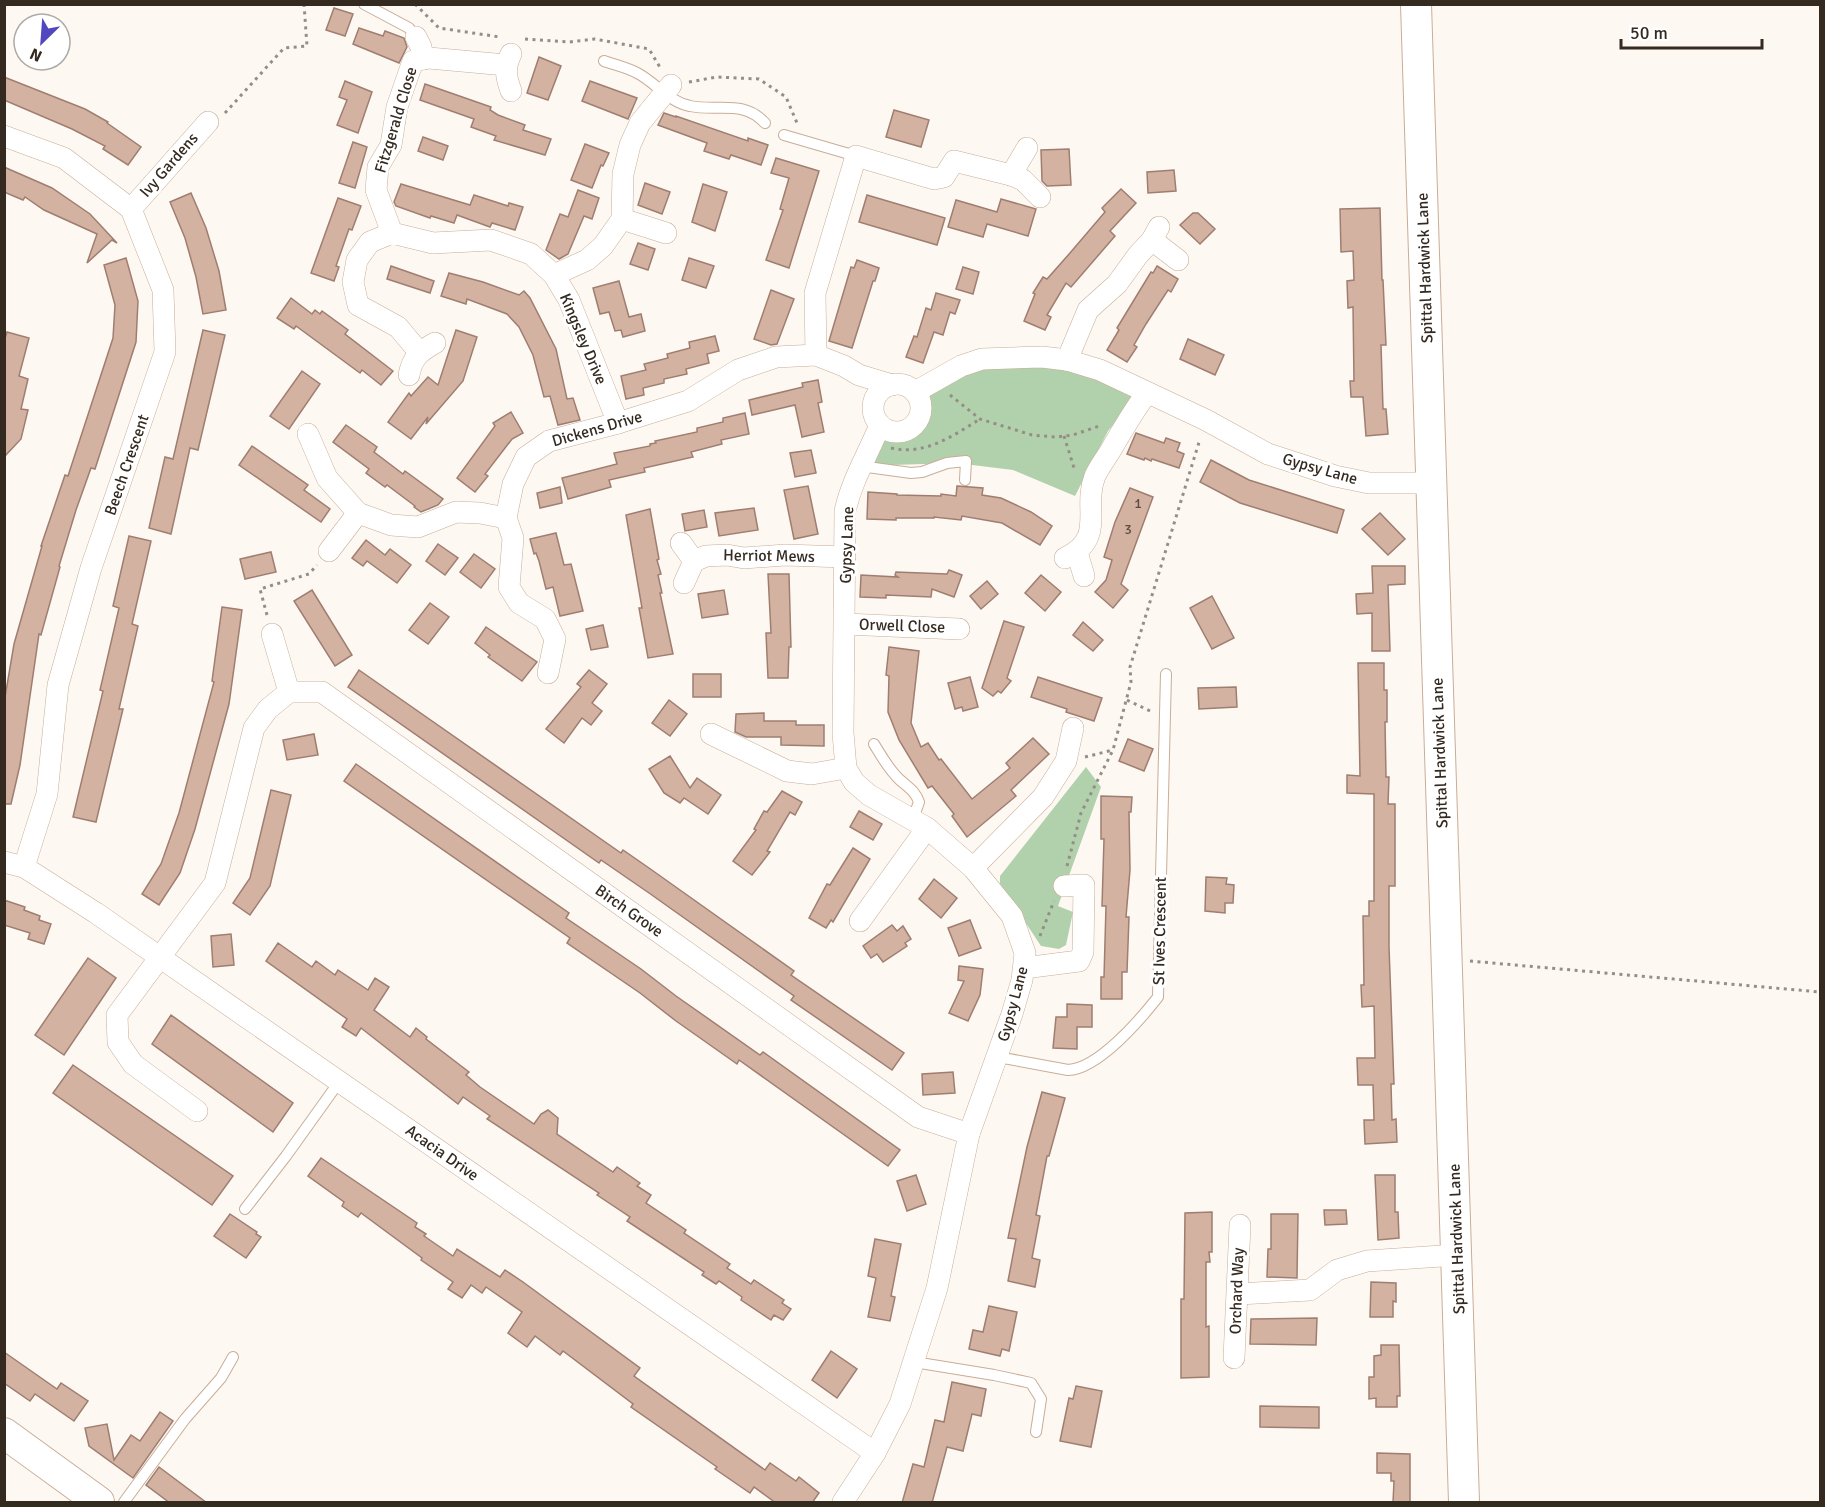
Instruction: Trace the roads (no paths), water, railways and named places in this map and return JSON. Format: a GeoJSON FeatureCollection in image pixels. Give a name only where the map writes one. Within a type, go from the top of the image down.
{"type":"FeatureCollection","features":[{"type":"Feature","properties":{"kind":"street","name":"Spittal Hardwick Lane"},"geometry":{"type":"LineString","coordinates":[[1416,4],[1464,1503]]}},
{"type":"Feature","properties":{"kind":"street"},"geometry":{"type":"LineString","coordinates":[[416,37],[423,59]]}},
{"type":"Feature","properties":{"kind":"street","name":"Fitzgerald Close"},"geometry":{"type":"LineString","coordinates":[[392,233],[376,190],[378,167],[391,145],[397,107],[412,61],[509,59],[507,79],[511,90]]}},
{"type":"Feature","properties":{"kind":"street"},"geometry":{"type":"LineString","coordinates":[[554,275],[587,260],[603,246],[622,219],[623,174],[630,145],[640,123],[668,90]]}},
{"type":"Feature","properties":{"kind":"street","name":"Ivy Gardens"},"geometry":{"type":"LineString","coordinates":[[131,209],[208,122]]}},
{"type":"Feature","properties":{"kind":"street"},"geometry":{"type":"LineString","coordinates":[[4,136],[64,158],[131,209]]}},
{"type":"Feature","properties":{"kind":"street"},"geometry":{"type":"LineString","coordinates":[[1011,175],[1027,148]]}},
{"type":"Feature","properties":{"kind":"street"},"geometry":{"type":"LineString","coordinates":[[816,355],[815,292],[856,156],[934,179],[944,177],[954,161],[1023,180],[1040,197]]}},
{"type":"Feature","properties":{"kind":"street","name":"Beech Crescent"},"geometry":{"type":"LineString","coordinates":[[14,865],[47,794],[58,685],[91,568],[165,352],[163,290],[131,209]]}},
{"type":"Feature","properties":{"kind":"street"},"geometry":{"type":"LineString","coordinates":[[622,219],[666,233]]}},
{"type":"Feature","properties":{"kind":"street"},"geometry":{"type":"LineString","coordinates":[[392,233],[370,242],[357,260],[353,282],[358,304],[398,327],[427,348],[411,367],[409,375]]}},
{"type":"Feature","properties":{"kind":"street","name":"Kingsley Drive"},"geometry":{"type":"LineString","coordinates":[[392,233],[433,243],[492,240],[531,254],[554,275],[569,300],[618,423]]}},
{"type":"Feature","properties":{"kind":"street"},"geometry":{"type":"LineString","coordinates":[[1067,360],[1088,310],[1118,284],[1156,233],[1178,260]]}},
{"type":"Feature","properties":{"kind":"street","name":"Dickens Drive"},"geometry":{"type":"LineString","coordinates":[[548,673],[555,639],[545,619],[519,603],[509,587],[513,538],[506,518],[513,484],[526,457],[549,441],[688,401],[738,370],[777,357],[816,355],[844,366],[884,391]]}},
{"type":"Feature","properties":{"kind":"street","name":"Gypsy Lane"},"geometry":{"type":"LineString","coordinates":[[915,392],[961,366],[982,359],[1042,357],[1067,360],[1100,370],[1206,420],[1268,454],[1335,476],[1369,483],[1431,483]]}},
{"type":"Feature","properties":{"kind":"street"},"geometry":{"type":"LineString","coordinates":[[901,385],[915,392],[920,402],[920,416],[914,426],[877,444],[873,412],[884,391],[901,385]]}},
{"type":"Feature","properties":{"kind":"street"},"geometry":{"type":"LineString","coordinates":[[1084,576],[1071,555],[1086,540],[1091,529],[1092,487],[1095,476],[1127,421],[1147,393]]}},
{"type":"Feature","properties":{"kind":"street"},"geometry":{"type":"LineString","coordinates":[[309,434],[327,478],[358,513],[391,525],[418,527],[456,512],[480,513],[506,518]]}},
{"type":"Feature","properties":{"kind":"street","name":"Gypsy Lane"},"geometry":{"type":"LineString","coordinates":[[843,1503],[875,1453],[900,1404],[937,1288],[969,1134],[998,1057],[1025,960],[1012,916],[973,868],[920,824],[869,795],[854,782],[846,768],[843,733],[845,511],[851,488],[877,444]]}},
{"type":"Feature","properties":{"kind":"street"},"geometry":{"type":"LineString","coordinates":[[329,551],[358,513]]}},
{"type":"Feature","properties":{"kind":"street"},"geometry":{"type":"LineString","coordinates":[[681,543],[694,561],[684,584]]}},
{"type":"Feature","properties":{"kind":"street","name":"Herriot Mews"},"geometry":{"type":"LineString","coordinates":[[694,561],[706,555],[744,558],[785,555],[845,556]]}},
{"type":"Feature","properties":{"kind":"street","name":"Orwell Close"},"geometry":{"type":"LineString","coordinates":[[845,624],[959,629]]}},
{"type":"Feature","properties":{"kind":"street"},"geometry":{"type":"LineString","coordinates":[[197,1111],[134,1064],[117,1042],[117,1015],[215,883],[254,728],[268,709],[289,692],[272,634]]}},
{"type":"Feature","properties":{"kind":"street","name":"Birch Grove"},"geometry":{"type":"LineString","coordinates":[[289,692],[322,692],[918,1117],[969,1134]]}},
{"type":"Feature","properties":{"kind":"street"},"geometry":{"type":"LineString","coordinates":[[973,868],[1043,797],[1066,761],[1073,728]]}},
{"type":"Feature","properties":{"kind":"street"},"geometry":{"type":"LineString","coordinates":[[711,734],[787,771],[812,774],[846,768]]}},
{"type":"Feature","properties":{"kind":"street"},"geometry":{"type":"LineString","coordinates":[[860,921],[920,824]]}},
{"type":"Feature","properties":{"kind":"street","name":"Acacia Drive"},"geometry":{"type":"LineString","coordinates":[[14,865],[96,913],[875,1453]]}},
{"type":"Feature","properties":{"kind":"street"},"geometry":{"type":"LineString","coordinates":[[1025,960],[1079,961],[1083,952],[1084,885],[1062,883]]}},
{"type":"Feature","properties":{"kind":"street","name":"Orchard Way"},"geometry":{"type":"LineString","coordinates":[[1234,1358],[1240,1225]]}},
{"type":"Feature","properties":{"kind":"street"},"geometry":{"type":"LineString","coordinates":[[1238,1294],[1310,1290],[1337,1270],[1367,1261],[1457,1255]]}},
{"type":"Feature","properties":{"kind":"street"},"geometry":{"type":"LineString","coordinates":[[4,1433],[99,1503]]}},
{"type":"Feature","properties":{"kind":"lane"},"geometry":{"type":"LineString","coordinates":[[364,4],[409,28],[416,37]]}},
{"type":"Feature","properties":{"kind":"lane"},"geometry":{"type":"LineString","coordinates":[[604,61],[637,72],[668,90],[689,106],[744,109],[756,114],[765,123]]}},
{"type":"Feature","properties":{"kind":"lane"},"geometry":{"type":"LineString","coordinates":[[784,135],[856,156]]}},
{"type":"Feature","properties":{"kind":"lane"},"geometry":{"type":"LineString","coordinates":[[877,444],[911,473],[966,460],[965,480]]}},
{"type":"Feature","properties":{"kind":"lane","name":"St Ives Crescent"},"geometry":{"type":"LineString","coordinates":[[998,1057],[1068,1070],[1080,1070],[1137,1024],[1158,997],[1166,674]]}},
{"type":"Feature","properties":{"kind":"lane"},"geometry":{"type":"LineString","coordinates":[[874,744],[886,764],[900,780],[915,791],[920,802],[920,824]]}},
{"type":"Feature","properties":{"kind":"lane"},"geometry":{"type":"LineString","coordinates":[[245,1209],[339,1082]]}},
{"type":"Feature","properties":{"kind":"lane"},"geometry":{"type":"LineString","coordinates":[[124,1503],[185,1419],[221,1377],[233,1357]]}},
{"type":"Feature","properties":{"kind":"lane"},"geometry":{"type":"LineString","coordinates":[[914,1362],[1031,1383],[1041,1399],[1036,1432]]}}]}
